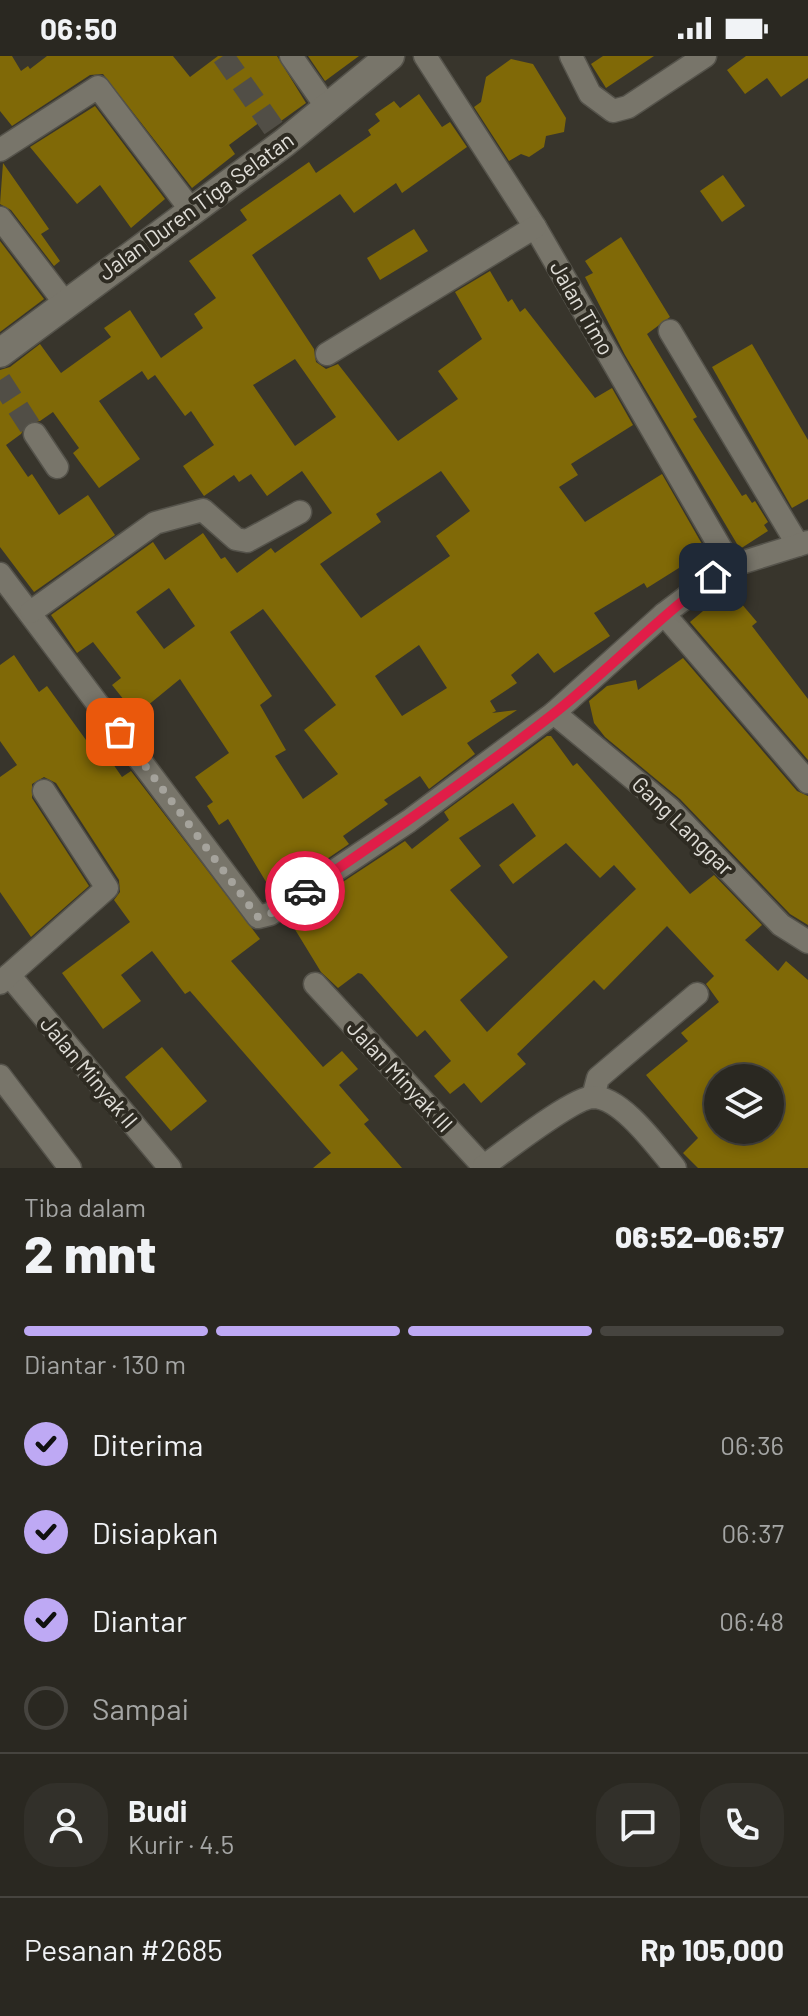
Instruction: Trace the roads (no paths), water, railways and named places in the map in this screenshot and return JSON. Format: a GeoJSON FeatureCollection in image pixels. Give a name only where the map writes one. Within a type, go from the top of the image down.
{"type":"FeatureCollection","features":[{"type":"Feature","properties":{"kind":"street"},"geometry":{"type":"LineString","coordinates":[[291,56],[328,109]]}},
{"type":"Feature","properties":{"kind":"street","name":"Jalan Duren Tiga Selatan"},"geometry":{"type":"LineString","coordinates":[[0,353],[328,109],[390,56]]}},
{"type":"Feature","properties":{"kind":"street","name":"Jalan Timo"},"geometry":{"type":"LineString","coordinates":[[425,56],[535,227],[731,566]]}},
{"type":"Feature","properties":{"kind":"street"},"geometry":{"type":"LineString","coordinates":[[571,56],[590,94],[613,111],[628,107],[705,56]]}},
{"type":"Feature","properties":{"kind":"street"},"geometry":{"type":"LineString","coordinates":[[0,150],[98,87],[191,210]]}},
{"type":"Feature","properties":{"kind":"street"},"geometry":{"type":"LineString","coordinates":[[0,218],[65,303]]}},
{"type":"Feature","properties":{"kind":"street"},"geometry":{"type":"LineString","coordinates":[[327,354],[535,227]]}},
{"type":"Feature","properties":{"kind":"street"},"geometry":{"type":"LineString","coordinates":[[0,574],[258,917],[270,914],[409,821],[554,713],[664,614],[731,566],[803,543],[670,331]]}},
{"type":"Feature","properties":{"kind":"street"},"geometry":{"type":"LineString","coordinates":[[35,434],[57,467]]}},
{"type":"Feature","properties":{"kind":"street"},"geometry":{"type":"LineString","coordinates":[[31,612],[155,523],[203,510],[236,539],[247,541],[300,512]]}},
{"type":"Feature","properties":{"kind":"street"},"geometry":{"type":"LineString","coordinates":[[664,614],[808,782]]}},
{"type":"Feature","properties":{"kind":"street","name":"Gang Langgar"},"geometry":{"type":"LineString","coordinates":[[554,713],[638,780],[781,925],[808,942]]}},
{"type":"Feature","properties":{"kind":"street","name":"Jalan Minyak II"},"geometry":{"type":"LineString","coordinates":[[44,791],[107,888],[5,979],[170,1168]]}},
{"type":"Feature","properties":{"kind":"street","name":"Jalan Minyak III"},"geometry":{"type":"LineString","coordinates":[[315,984],[484,1167]]}},
{"type":"Feature","properties":{"kind":"street"},"geometry":{"type":"LineString","coordinates":[[593,1097],[598,1078],[697,994]]}},
{"type":"Feature","properties":{"kind":"street"},"geometry":{"type":"LineString","coordinates":[[0,1076],[70,1168]]}},
{"type":"Feature","properties":{"kind":"street"},"geometry":{"type":"LineString","coordinates":[[484,1167],[575,1103],[593,1097],[608,1102],[633,1119],[675,1168]]}},
{"type":"Feature","properties":{"kind":"tunnel"},"geometry":{"type":"LineString","coordinates":[[223,56],[284,143]]}},
{"type":"Feature","properties":{"kind":"tunnel"},"geometry":{"type":"LineString","coordinates":[[0,380],[35,434]]}}]}
